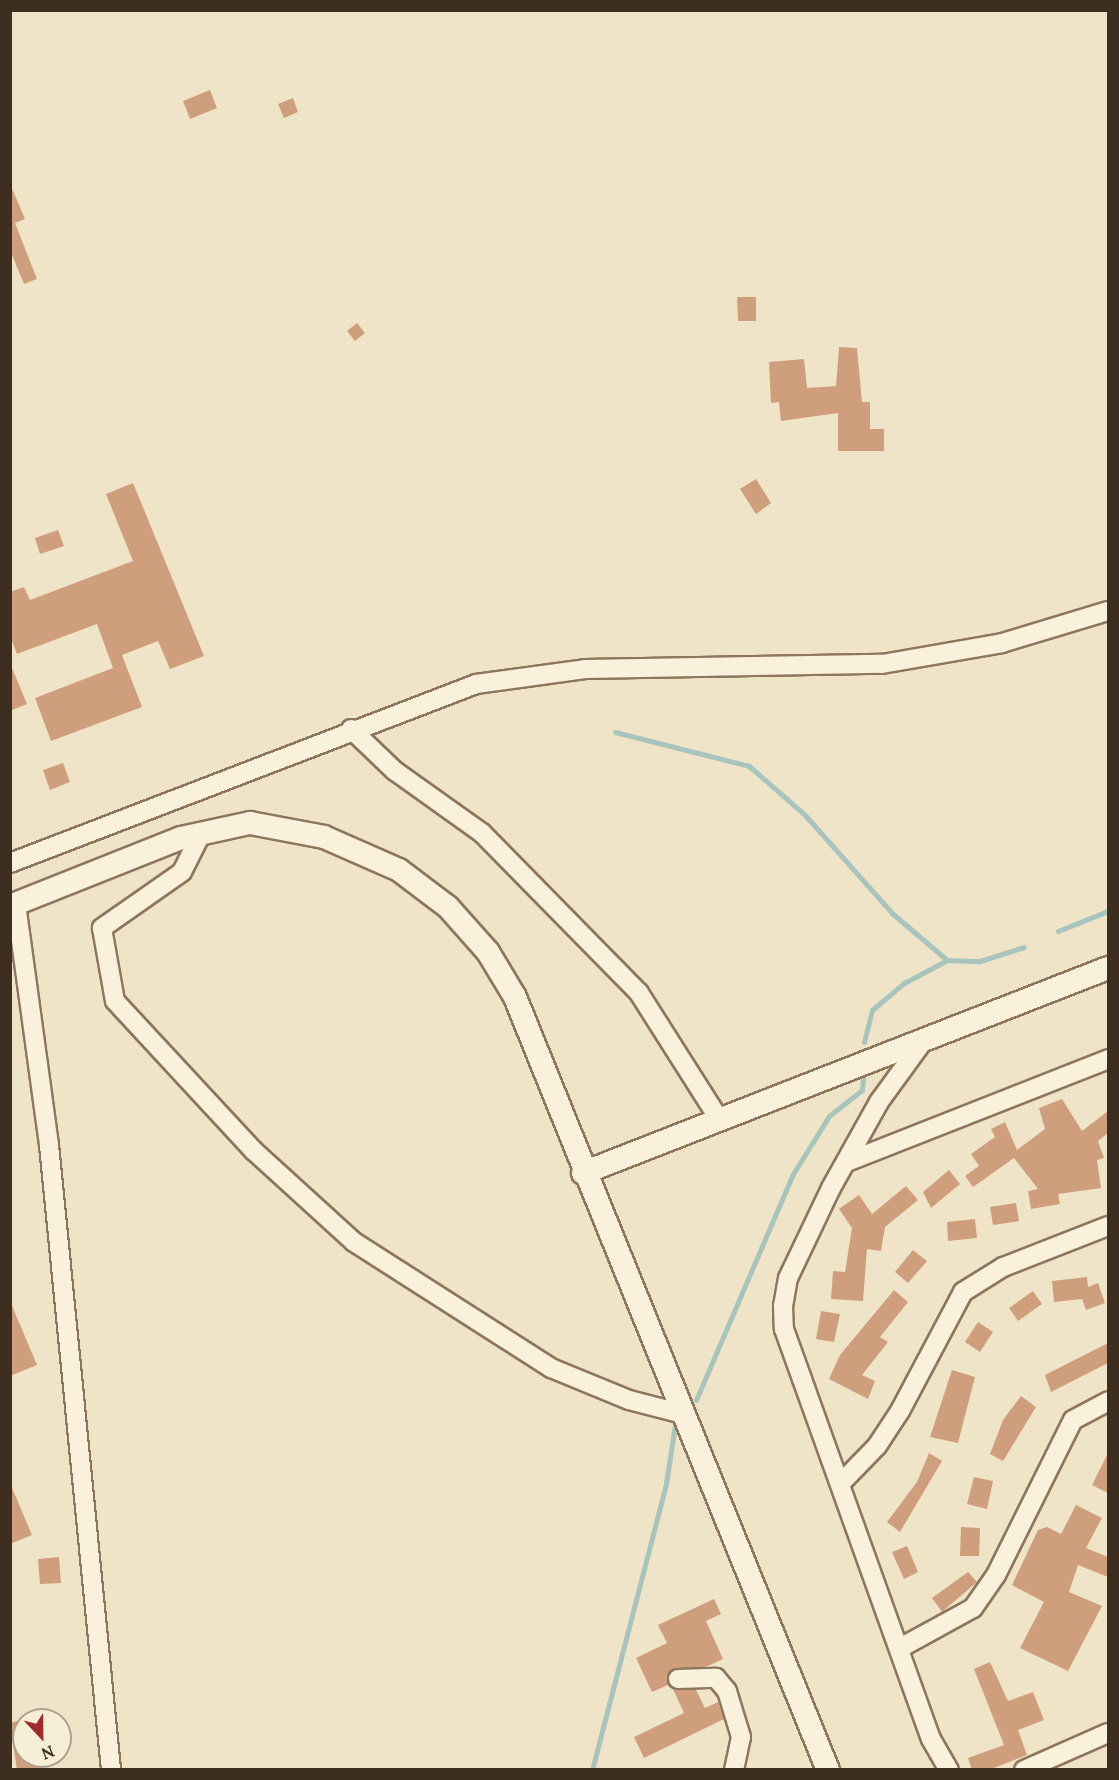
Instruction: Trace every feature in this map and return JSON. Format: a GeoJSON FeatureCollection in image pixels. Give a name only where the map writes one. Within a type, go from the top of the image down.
{"type":"FeatureCollection","features":[{"type":"Feature","properties":{"kind":"street"},"geometry":{"type":"LineString","coordinates":[[10,862],[351,729],[476,684],[585,669],[882,664],[1002,643],[1108,611]]}},
{"type":"Feature","properties":{"kind":"street"},"geometry":{"type":"LineString","coordinates":[[351,729],[395,771],[482,832],[639,993],[719,1119]]}},
{"type":"Feature","properties":{"kind":"street"},"geometry":{"type":"LineString","coordinates":[[111,1770],[49,1144],[13,905],[201,834],[250,823],[324,837],[399,870],[448,907],[488,952],[515,997],[583,1173],[828,1770]]}},
{"type":"Feature","properties":{"kind":"street"},"geometry":{"type":"LineString","coordinates":[[201,834],[182,872],[102,928],[115,1001],[254,1151],[354,1242],[551,1368],[629,1400],[683,1414]]}},
{"type":"Feature","properties":{"kind":"street"},"geometry":{"type":"LineString","coordinates":[[583,1173],[1108,968]]}},
{"type":"Feature","properties":{"kind":"street"},"geometry":{"type":"LineString","coordinates":[[924,1040],[879,1102],[847,1162],[788,1278],[783,1306],[784,1329],[931,1739],[949,1770]]}},
{"type":"Feature","properties":{"kind":"street"},"geometry":{"type":"LineString","coordinates":[[847,1162],[1108,1059]]}},
{"type":"Feature","properties":{"kind":"street"},"geometry":{"type":"LineString","coordinates":[[841,1483],[877,1446],[900,1411],[963,1292],[1003,1267],[1108,1226]]}},
{"type":"Feature","properties":{"kind":"street"},"geometry":{"type":"LineString","coordinates":[[900,1648],[973,1608],[996,1575],[1073,1420],[1108,1401]]}},
{"type":"Feature","properties":{"kind":"street"},"geometry":{"type":"LineString","coordinates":[[678,1679],[716,1678],[727,1691],[741,1737],[734,1770]]}},
{"type":"Feature","properties":{"kind":"street"},"geometry":{"type":"LineString","coordinates":[[1024,1770],[1108,1733]]}},
{"type":"Feature","properties":{"kind":"building"},"geometry":{"type":"Polygon","coordinates":[[[210,90],[217,108],[190,119],[183,101],[210,90]]]}},
{"type":"Feature","properties":{"kind":"building"},"geometry":{"type":"Polygon","coordinates":[[[293,98],[298,112],[284,118],[278,104],[293,98]]]}},
{"type":"Feature","properties":{"kind":"building"},"geometry":{"type":"Polygon","coordinates":[[[10,184],[25,219],[15,223],[37,279],[24,284],[10,250],[10,184]]]}},
{"type":"Feature","properties":{"kind":"building"},"geometry":{"type":"Polygon","coordinates":[[[737,297],[756,297],[756,321],[738,321],[737,297]]]}},
{"type":"Feature","properties":{"kind":"building"},"geometry":{"type":"Polygon","coordinates":[[[357,323],[365,333],[355,341],[347,331],[357,323]]]}},
{"type":"Feature","properties":{"kind":"building"},"geometry":{"type":"Polygon","coordinates":[[[839,347],[857,348],[862,402],[870,402],[870,429],[884,429],[884,451],[838,451],[838,413],[781,421],[779,402],[771,403],[769,362],[804,359],[807,388],[836,386],[839,347]]]}},
{"type":"Feature","properties":{"kind":"building"},"geometry":{"type":"Polygon","coordinates":[[[756,479],[771,503],[756,514],[740,489],[756,479]]]}},
{"type":"Feature","properties":{"kind":"building"},"geometry":{"type":"Polygon","coordinates":[[[133,483],[204,656],[170,669],[158,641],[122,655],[142,707],[51,741],[35,698],[113,668],[97,624],[17,654],[10,636],[10,592],[24,587],[30,600],[133,561],[106,494],[133,483]]]}},
{"type":"Feature","properties":{"kind":"building"},"geometry":{"type":"Polygon","coordinates":[[[58,530],[64,546],[40,554],[35,538],[58,530]]]}},
{"type":"Feature","properties":{"kind":"building"},"geometry":{"type":"Polygon","coordinates":[[[10,663],[27,704],[10,711],[10,663]]]}},
{"type":"Feature","properties":{"kind":"building"},"geometry":{"type":"Polygon","coordinates":[[[63,763],[70,782],[50,790],[43,770],[63,763]]]}},
{"type":"Feature","properties":{"kind":"building"},"geometry":{"type":"Polygon","coordinates":[[[1062,1099],[1082,1131],[1108,1111],[1108,1133],[1098,1141],[1104,1158],[1097,1160],[1101,1188],[1058,1194],[1060,1204],[1031,1209],[1028,1191],[1038,1189],[1014,1158],[973,1187],[965,1176],[979,1166],[971,1154],[995,1137],[991,1129],[1005,1122],[1017,1150],[1045,1129],[1039,1108],[1062,1099]]]}},
{"type":"Feature","properties":{"kind":"building"},"geometry":{"type":"Polygon","coordinates":[[[949,1170],[960,1184],[931,1208],[923,1192],[949,1170]]]}},
{"type":"Feature","properties":{"kind":"building"},"geometry":{"type":"Polygon","coordinates":[[[906,1186],[918,1200],[885,1227],[881,1251],[867,1249],[863,1301],[831,1299],[833,1271],[845,1272],[852,1228],[839,1209],[859,1195],[872,1214],[906,1186]]]}},
{"type":"Feature","properties":{"kind":"building"},"geometry":{"type":"Polygon","coordinates":[[[1016,1203],[1019,1221],[993,1225],[990,1207],[1016,1203]]]}},
{"type":"Feature","properties":{"kind":"building"},"geometry":{"type":"Polygon","coordinates":[[[975,1219],[977,1238],[948,1241],[947,1222],[975,1219]]]}},
{"type":"Feature","properties":{"kind":"building"},"geometry":{"type":"Polygon","coordinates":[[[913,1250],[927,1261],[908,1283],[895,1272],[913,1250]]]}},
{"type":"Feature","properties":{"kind":"building"},"geometry":{"type":"Polygon","coordinates":[[[1087,1277],[1088,1287],[1098,1283],[1105,1303],[1086,1310],[1082,1299],[1054,1302],[1052,1281],[1087,1277]]]}},
{"type":"Feature","properties":{"kind":"building"},"geometry":{"type":"Polygon","coordinates":[[[894,1290],[908,1302],[880,1337],[888,1342],[862,1375],[875,1381],[868,1399],[829,1379],[840,1355],[894,1290]]]}},
{"type":"Feature","properties":{"kind":"building"},"geometry":{"type":"Polygon","coordinates":[[[1033,1291],[1042,1304],[1018,1321],[1009,1308],[1033,1291]]]}},
{"type":"Feature","properties":{"kind":"building"},"geometry":{"type":"Polygon","coordinates":[[[10,1301],[37,1365],[10,1376],[10,1301]]]}},
{"type":"Feature","properties":{"kind":"building"},"geometry":{"type":"Polygon","coordinates":[[[821,1311],[840,1314],[834,1342],[816,1339],[821,1311]]]}},
{"type":"Feature","properties":{"kind":"building"},"geometry":{"type":"Polygon","coordinates":[[[978,1322],[993,1332],[980,1352],[965,1342],[978,1322]]]}},
{"type":"Feature","properties":{"kind":"building"},"geometry":{"type":"Polygon","coordinates":[[[1108,1343],[1108,1363],[1051,1392],[1045,1375],[1108,1343]]]}},
{"type":"Feature","properties":{"kind":"building"},"geometry":{"type":"Polygon","coordinates":[[[952,1370],[975,1377],[958,1443],[930,1437],[952,1370]]]}},
{"type":"Feature","properties":{"kind":"building"},"geometry":{"type":"Polygon","coordinates":[[[1021,1396],[1036,1407],[1003,1461],[990,1454],[1003,1420],[1021,1396]]]}},
{"type":"Feature","properties":{"kind":"building"},"geometry":{"type":"Polygon","coordinates":[[[929,1453],[942,1461],[900,1532],[887,1522],[917,1482],[929,1453]]]}},
{"type":"Feature","properties":{"kind":"building"},"geometry":{"type":"Polygon","coordinates":[[[1108,1453],[1108,1493],[1092,1485],[1108,1453]]]}},
{"type":"Feature","properties":{"kind":"building"},"geometry":{"type":"Polygon","coordinates":[[[974,1477],[993,1481],[987,1509],[967,1504],[974,1477]]]}},
{"type":"Feature","properties":{"kind":"building"},"geometry":{"type":"Polygon","coordinates":[[[10,1483],[32,1535],[10,1544],[10,1483]]]}},
{"type":"Feature","properties":{"kind":"building"},"geometry":{"type":"Polygon","coordinates":[[[1076,1505],[1102,1518],[1086,1548],[1108,1557],[1108,1577],[1078,1565],[1069,1592],[1102,1606],[1068,1671],[1020,1648],[1044,1602],[1012,1585],[1038,1530],[1047,1527],[1061,1534],[1076,1505]]]}},
{"type":"Feature","properties":{"kind":"building"},"geometry":{"type":"Polygon","coordinates":[[[961,1527],[980,1528],[979,1556],[960,1556],[961,1527]]]}},
{"type":"Feature","properties":{"kind":"building"},"geometry":{"type":"Polygon","coordinates":[[[907,1546],[918,1572],[904,1579],[892,1552],[907,1546]]]}},
{"type":"Feature","properties":{"kind":"building"},"geometry":{"type":"Polygon","coordinates":[[[59,1557],[61,1583],[40,1584],[38,1559],[59,1557]]]}},
{"type":"Feature","properties":{"kind":"building"},"geometry":{"type":"Polygon","coordinates":[[[968,1572],[977,1582],[942,1612],[932,1598],[968,1572]]]}},
{"type":"Feature","properties":{"kind":"building"},"geometry":{"type":"Polygon","coordinates":[[[714,1599],[721,1614],[706,1621],[723,1659],[706,1667],[673,1669],[668,1685],[652,1692],[636,1658],[667,1643],[658,1625],[714,1599]]]}},
{"type":"Feature","properties":{"kind":"building"},"geometry":{"type":"Polygon","coordinates":[[[990,1662],[1008,1701],[1033,1692],[1044,1720],[1018,1730],[1027,1755],[989,1770],[972,1770],[968,1758],[1004,1745],[974,1669],[990,1662]]]}},
{"type":"Feature","properties":{"kind":"building"},"geometry":{"type":"Polygon","coordinates":[[[673,1689],[696,1690],[705,1708],[718,1702],[724,1719],[644,1758],[634,1737],[684,1713],[673,1689]]]}},
{"type":"Feature","properties":{"kind":"building"},"geometry":{"type":"Polygon","coordinates":[[[17,1768],[40,1768],[41,1770],[17,1770],[17,1768]]]}},
{"type":"Feature","properties":{"kind":"waterway"},"geometry":{"type":"LineString","coordinates":[[615,732],[749,766],[805,815],[893,914],[947,960],[980,961],[1024,947]]}},
{"type":"Feature","properties":{"kind":"waterway"},"geometry":{"type":"LineString","coordinates":[[1058,931],[1108,911]]}},
{"type":"Feature","properties":{"kind":"waterway"},"geometry":{"type":"LineString","coordinates":[[864,1042],[872,1010],[904,983],[947,960]]}},
{"type":"Feature","properties":{"kind":"waterway"},"geometry":{"type":"LineString","coordinates":[[696,1400],[793,1174],[829,1116],[862,1090],[863,1078]]}},
{"type":"Feature","properties":{"kind":"waterway"},"geometry":{"type":"LineString","coordinates":[[592,1770],[666,1483],[675,1425]]}}]}
